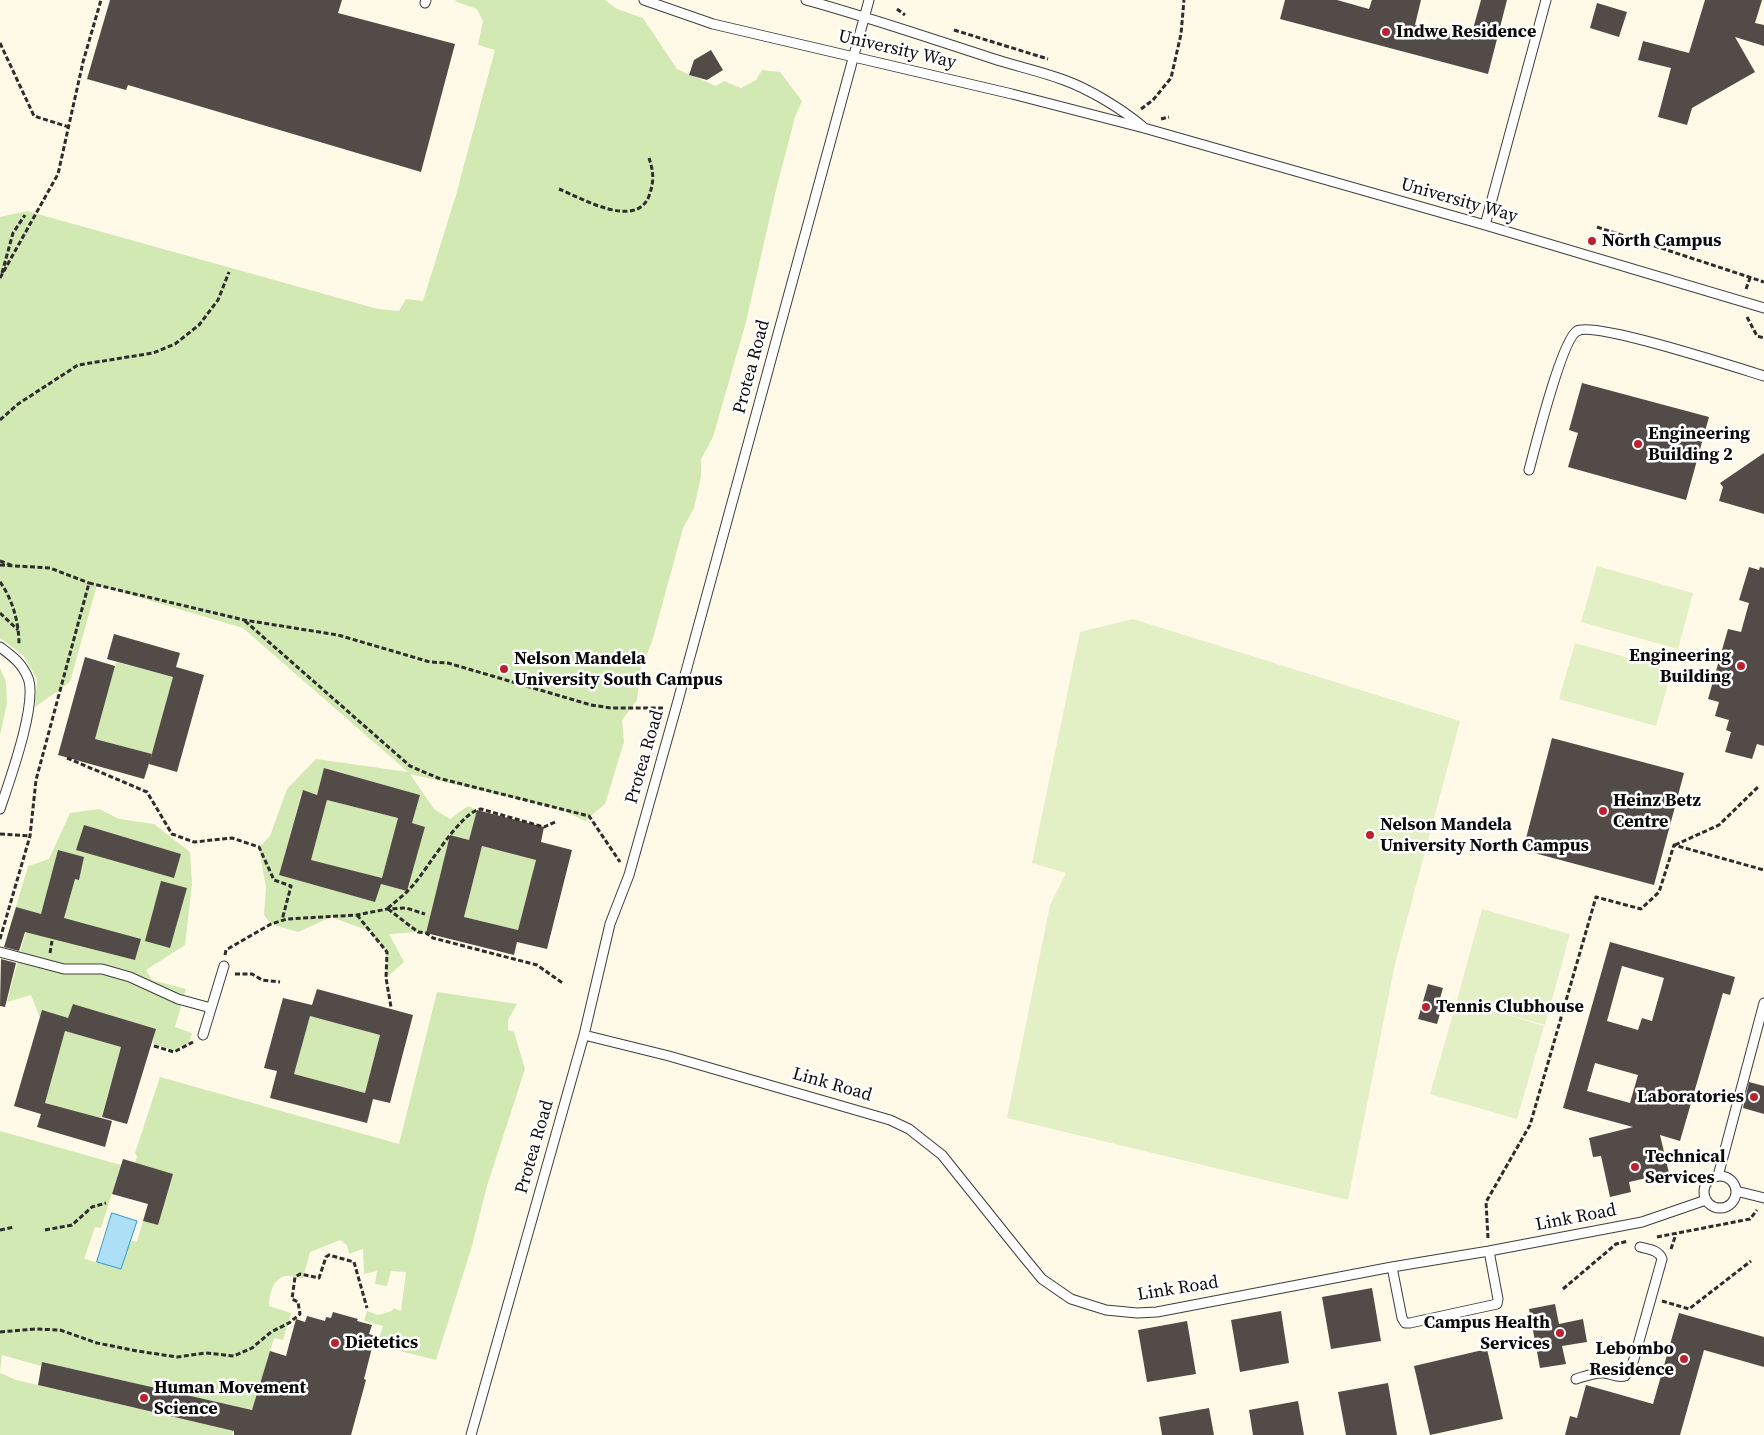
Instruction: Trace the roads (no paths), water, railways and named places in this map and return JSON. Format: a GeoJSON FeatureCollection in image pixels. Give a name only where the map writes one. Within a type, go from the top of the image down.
{"type":"FeatureCollection","features":[{"type":"Feature","properties":{"kind":"lane","name":"University Way"},"geometry":{"type":"LineString","coordinates":[[644,0],[713,24],[853,56],[1144,128],[1485,224],[1764,308]]}},
{"type":"Feature","properties":{"kind":"lane","name":"University Way"},"geometry":{"type":"LineString","coordinates":[[806,0],[865,16],[1017,67],[1064,80],[1128,114],[1144,128]]}},
{"type":"Feature","properties":{"kind":"lane","name":"Protea Road"},"geometry":{"type":"LineString","coordinates":[[471,1435],[584,1034],[610,924],[629,875],[676,708],[869,0]]}},
{"type":"Feature","properties":{"kind":"lane"},"geometry":{"type":"LineString","coordinates":[[1485,224],[1546,0]]}},
{"type":"Feature","properties":{"kind":"lane"},"geometry":{"type":"LineString","coordinates":[[1529,470],[1553,386],[1568,342],[1576,331],[1584,329],[1601,331],[1685,352],[1764,376]]}},
{"type":"Feature","properties":{"kind":"lane"},"geometry":{"type":"LineString","coordinates":[[0,647],[18,661],[29,679],[26,723],[0,809]]}},
{"type":"Feature","properties":{"kind":"lane"},"geometry":{"type":"LineString","coordinates":[[0,952],[64,969],[102,969],[130,977],[178,1000],[211,1008]]}},
{"type":"Feature","properties":{"kind":"lane"},"geometry":{"type":"LineString","coordinates":[[203,1035],[223,970]]}},
{"type":"Feature","properties":{"kind":"lane"},"geometry":{"type":"LineString","coordinates":[[1718,1176],[1764,1003]]}},
{"type":"Feature","properties":{"kind":"lane","name":"Link Road"},"geometry":{"type":"LineString","coordinates":[[584,1034],[864,1111],[909,1129],[942,1155],[1042,1279],[1071,1299],[1122,1313],[1157,1312],[1642,1222],[1706,1200]]}},
{"type":"Feature","properties":{"kind":"lane"},"geometry":{"type":"LineString","coordinates":[[1718,1176],[1728,1178],[1735,1186],[1736,1191],[1733,1201],[1724,1208],[1714,1207],[1706,1200],[1704,1190],[1705,1185],[1718,1176]]}},
{"type":"Feature","properties":{"kind":"lane"},"geometry":{"type":"LineString","coordinates":[[1736,1191],[1764,1198]]}},
{"type":"Feature","properties":{"kind":"lane"},"geometry":{"type":"LineString","coordinates":[[1576,1379],[1596,1373],[1620,1377],[1625,1376],[1632,1366],[1662,1259],[1659,1253],[1636,1243]]}},
{"type":"Feature","properties":{"kind":"lane"},"geometry":{"type":"LineString","coordinates":[[1392,1267],[1402,1318],[1405,1323],[1410,1323],[1497,1304],[1498,1299],[1489,1251]]}},
{"type":"Feature","properties":{"kind":"water"},"geometry":{"type":"Polygon","coordinates":[[[112,1213],[137,1221],[121,1269],[97,1262],[112,1213]]]}},
{"type":"Feature","properties":{"kind":"place","name":"Indwe Residence"},"geometry":{"type":"Point","coordinates":[1386,32]}},
{"type":"Feature","properties":{"kind":"place","name":"North Campus"},"geometry":{"type":"Point","coordinates":[1592,241]}},
{"type":"Feature","properties":{"kind":"place","name":"Engineering Building 2"},"geometry":{"type":"Point","coordinates":[1638,444]}},
{"type":"Feature","properties":{"kind":"place","name":"Engineering Building"},"geometry":{"type":"Point","coordinates":[1741,666]}},
{"type":"Feature","properties":{"kind":"place","name":"Nelson Mandela University South Campus"},"geometry":{"type":"Point","coordinates":[504,669]}},
{"type":"Feature","properties":{"kind":"place","name":"Heinz Betz Centre"},"geometry":{"type":"Point","coordinates":[1603,811]}},
{"type":"Feature","properties":{"kind":"place","name":"Nelson Mandela University North Campus"},"geometry":{"type":"Point","coordinates":[1370,835]}},
{"type":"Feature","properties":{"kind":"place","name":"Tennis Clubhouse"},"geometry":{"type":"Point","coordinates":[1426,1007]}},
{"type":"Feature","properties":{"kind":"place","name":"Laboratories"},"geometry":{"type":"Point","coordinates":[1754,1097]}},
{"type":"Feature","properties":{"kind":"place","name":"Technical Services"},"geometry":{"type":"Point","coordinates":[1635,1167]}},
{"type":"Feature","properties":{"kind":"place","name":"Campus Health Services"},"geometry":{"type":"Point","coordinates":[1560,1333]}},
{"type":"Feature","properties":{"kind":"place","name":"Dietetics"},"geometry":{"type":"Point","coordinates":[335,1343]}},
{"type":"Feature","properties":{"kind":"place","name":"Lebombo Residence"},"geometry":{"type":"Point","coordinates":[1684,1359]}},
{"type":"Feature","properties":{"kind":"place","name":"Human Movement Science"},"geometry":{"type":"Point","coordinates":[144,1398]}}]}
